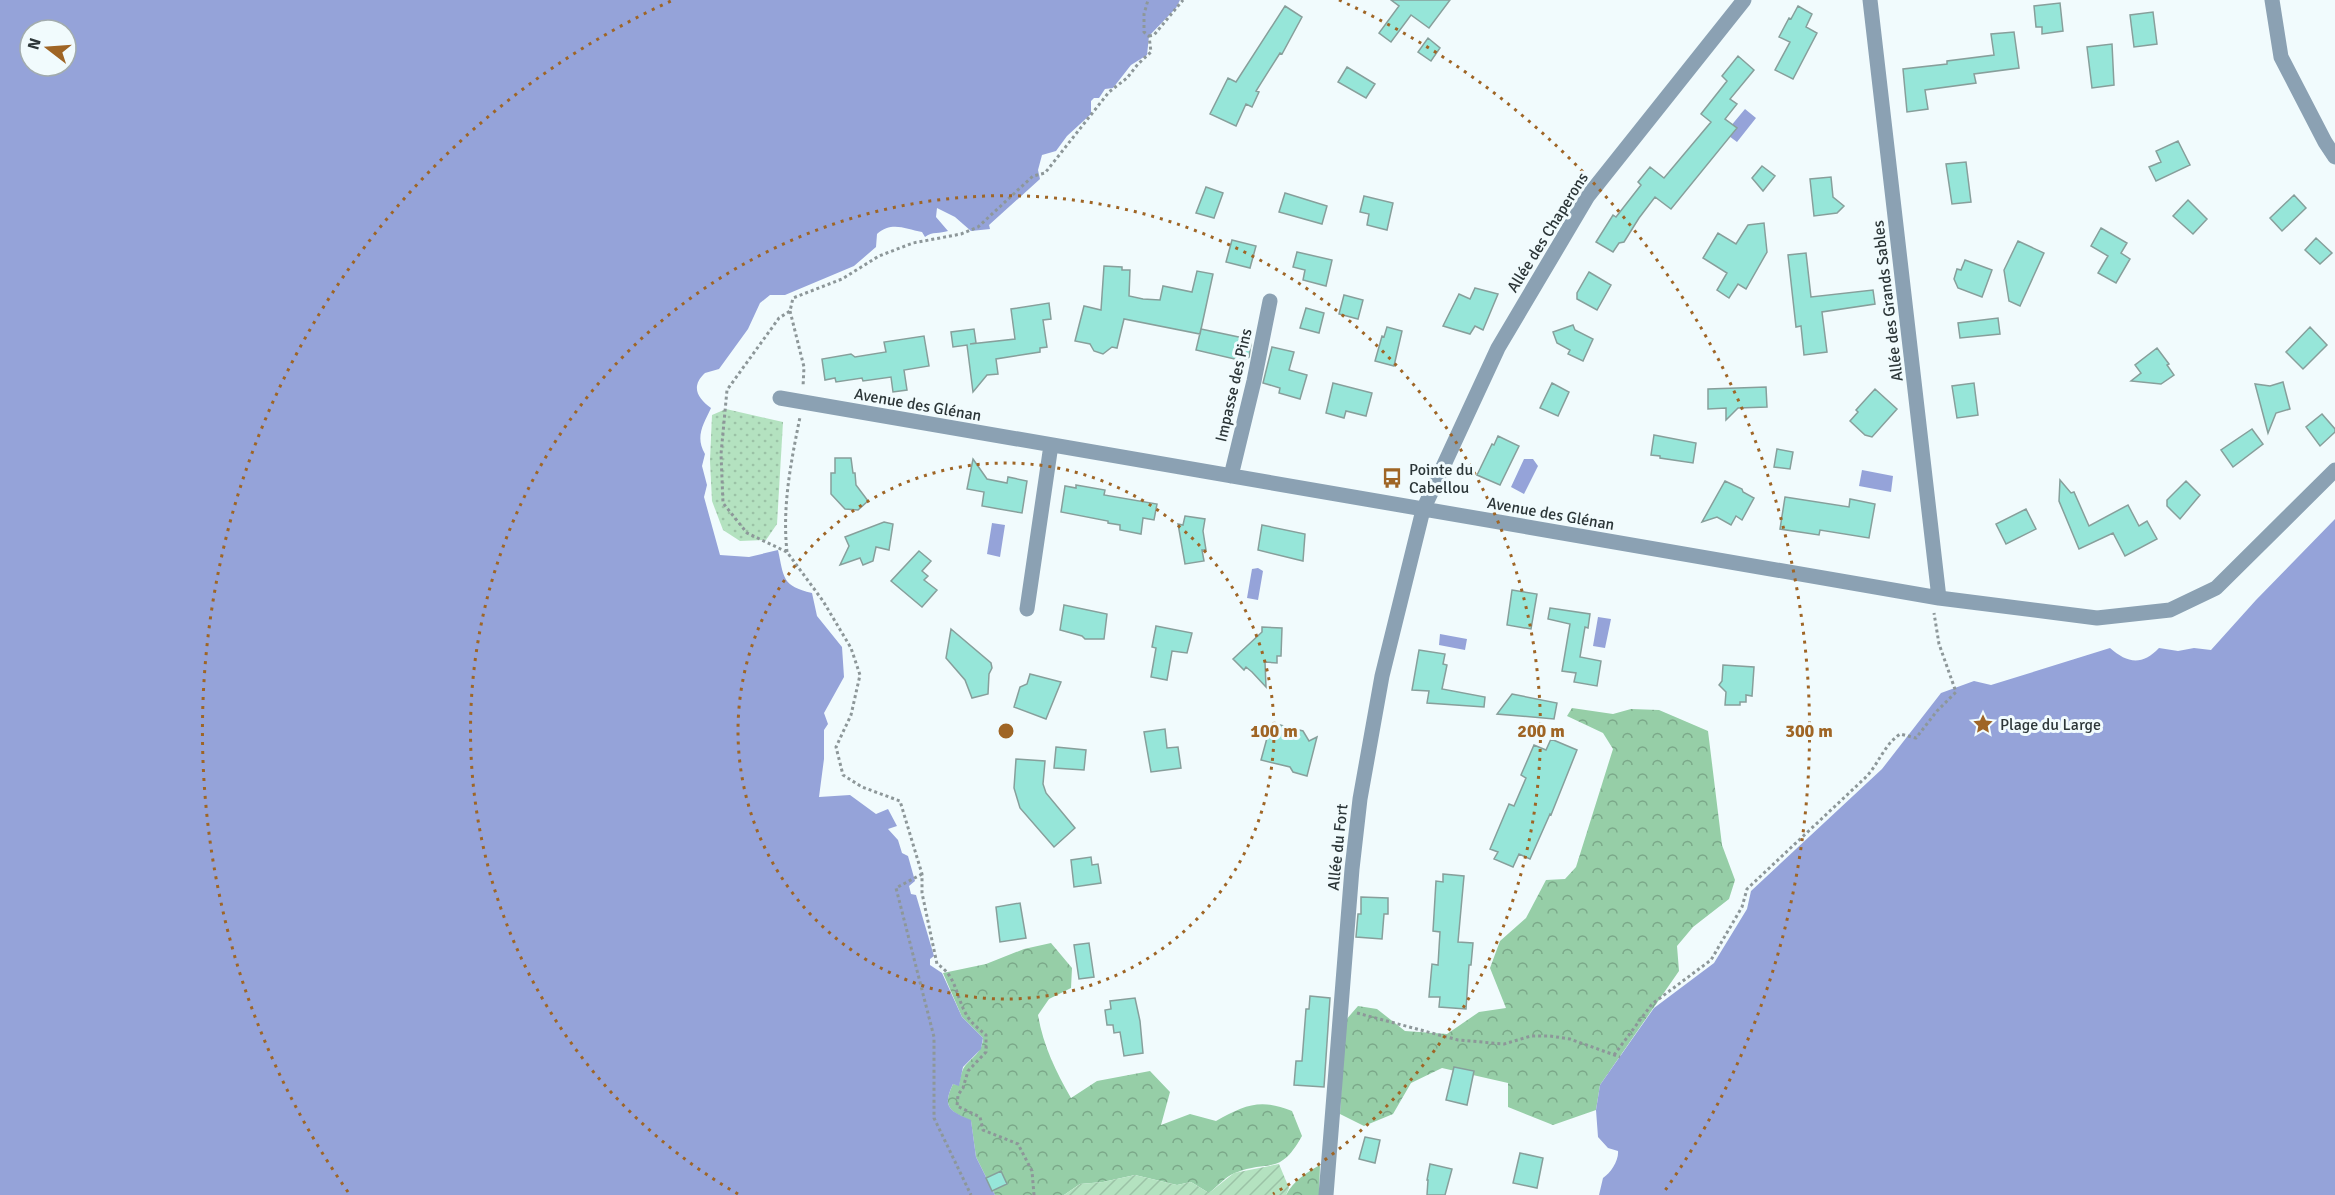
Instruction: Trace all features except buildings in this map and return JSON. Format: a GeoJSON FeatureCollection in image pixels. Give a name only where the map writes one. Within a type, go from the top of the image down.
{"type":"FeatureCollection","features":[{"type":"Feature","properties":{"kind":"street","name":"Allée des Chaperons"},"geometry":{"type":"LineString","coordinates":[[1423,510],[1498,348],[1564,233],[1588,196],[1744,0]]}},
{"type":"Feature","properties":{"kind":"street","name":"Allée des Grands Sables"},"geometry":{"type":"LineString","coordinates":[[1870,0],[1935,597]]}},
{"type":"Feature","properties":{"kind":"street"},"geometry":{"type":"LineString","coordinates":[[2272,0],[2282,57],[2325,142],[2335,157]]}},
{"type":"Feature","properties":{"kind":"street","name":"Impasse des Pins"},"geometry":{"type":"LineString","coordinates":[[1231,476],[1270,302]]}},
{"type":"Feature","properties":{"kind":"street","name":"Avenue des Glénan"},"geometry":{"type":"LineString","coordinates":[[780,398],[1935,597],[2097,618],[2170,610],[2216,588],[2335,470]]}},
{"type":"Feature","properties":{"kind":"street"},"geometry":{"type":"LineString","coordinates":[[1027,609],[1051,445]]}},
{"type":"Feature","properties":{"kind":"street","name":"Allée du Fort"},"geometry":{"type":"LineString","coordinates":[[1326,1195],[1340,1008],[1360,800],[1382,676],[1423,510]]}},
{"type":"Feature","properties":{"kind":"path"},"geometry":{"type":"LineString","coordinates":[[787,552],[784,527],[790,464],[803,402],[804,367],[790,311],[793,298],[842,279],[879,256],[913,243],[961,234],[978,226],[1033,176],[1045,172],[1109,93],[1127,78],[1151,52],[1149,36],[1144,32],[1144,14],[1148,0]]}},
{"type":"Feature","properties":{"kind":"path"},"geometry":{"type":"LineString","coordinates":[[1149,36],[1154,35],[1183,0]]}},
{"type":"Feature","properties":{"kind":"path"},"geometry":{"type":"LineString","coordinates":[[790,311],[779,318],[727,390],[721,454],[723,503],[747,533],[787,552],[823,602],[851,648],[860,675],[851,715],[836,747],[843,775],[862,787],[900,801],[922,874],[922,894],[937,964],[946,969],[966,1015],[986,1035],[986,1052],[968,1071],[963,1088],[958,1095],[957,1106],[980,1117],[982,1130],[1018,1144],[1032,1172],[1034,1195]]}},
{"type":"Feature","properties":{"kind":"path"},"geometry":{"type":"LineString","coordinates":[[1614,1055],[1652,1004],[1712,960],[1742,907],[1747,889],[1878,765],[1883,749],[1892,740],[1900,734],[1916,738],[1936,711],[1956,692],[1939,644],[1935,597]]}},
{"type":"Feature","properties":{"kind":"path"},"geometry":{"type":"LineString","coordinates":[[922,874],[896,888],[934,1037],[934,1118],[970,1195]]}},
{"type":"Feature","properties":{"kind":"path"},"geometry":{"type":"LineString","coordinates":[[1340,1008],[1458,1040],[1504,1044],[1531,1036],[1550,1036],[1579,1042],[1620,1057]]}},
{"type":"Feature","properties":{"kind":"green space"},"geometry":{"type":"Polygon","coordinates":[[[726,409],[783,422],[777,524],[766,540],[740,541],[723,530],[712,501],[710,461],[712,415],[726,409]]]}},
{"type":"Feature","properties":{"kind":"green space"},"geometry":{"type":"Polygon","coordinates":[[[1572,708],[1613,714],[1631,709],[1659,710],[1708,731],[1722,845],[1735,880],[1729,899],[1693,927],[1677,946],[1679,971],[1600,1085],[1596,1110],[1553,1125],[1508,1107],[1508,1083],[1442,1068],[1411,1083],[1393,1114],[1364,1126],[1340,1114],[1345,1021],[1358,1006],[1377,1009],[1405,1031],[1447,1034],[1479,1012],[1506,1008],[1490,968],[1500,941],[1526,918],[1546,880],[1565,879],[1576,867],[1613,749],[1603,733],[1567,716],[1572,708]]]}},
{"type":"Feature","properties":{"kind":"green space"},"geometry":{"type":"Polygon","coordinates":[[[1051,943],[1072,968],[1071,988],[1049,999],[1038,1015],[1051,1058],[1071,1098],[1097,1081],[1150,1071],[1170,1092],[1161,1125],[1190,1114],[1216,1121],[1244,1107],[1262,1104],[1292,1111],[1302,1136],[1287,1157],[1273,1165],[1232,1174],[1209,1193],[1191,1182],[1177,1185],[1135,1175],[1080,1184],[1064,1195],[995,1195],[976,1157],[971,1121],[953,1111],[948,1103],[953,1084],[959,1085],[964,1068],[979,1050],[983,1038],[962,1017],[943,973],[986,964],[1024,949],[1051,943]]]}},
{"type":"Feature","properties":{"kind":"green space"},"geometry":{"type":"Polygon","coordinates":[[[1279,1164],[1289,1188],[1286,1195],[1064,1195],[1080,1184],[1135,1175],[1177,1185],[1191,1182],[1209,1193],[1234,1173],[1279,1164]]]}},
{"type":"Feature","properties":{"kind":"green space"},"geometry":{"type":"Polygon","coordinates":[[[1320,1165],[1319,1195],[1286,1195],[1296,1181],[1320,1165]]]}},
{"type":"Feature","properties":{"kind":"water"},"geometry":{"type":"Polygon","coordinates":[[[0,0],[1180,0],[1176,8],[1149,36],[1147,55],[1131,65],[1113,88],[1105,89],[1099,98],[1091,101],[1091,114],[1067,136],[1056,151],[1042,155],[1038,170],[1040,179],[989,225],[990,229],[971,231],[955,217],[937,208],[936,217],[948,231],[925,237],[922,232],[904,228],[893,227],[883,230],[877,234],[876,247],[854,266],[785,295],[770,295],[760,303],[748,329],[719,369],[705,373],[700,378],[697,388],[699,396],[711,408],[700,436],[705,454],[702,466],[707,485],[704,497],[720,555],[749,557],[778,550],[786,579],[795,587],[812,593],[817,616],[842,647],[844,677],[824,713],[828,724],[824,730],[824,759],[819,797],[850,795],[876,814],[888,809],[897,826],[888,829],[898,840],[902,853],[908,856],[915,881],[909,886],[911,894],[916,895],[934,956],[930,959],[930,965],[942,973],[962,1017],[983,1038],[981,1049],[963,1067],[959,1086],[953,1084],[948,1103],[957,1114],[971,1120],[976,1157],[995,1195],[0,1195],[0,0]]]}},
{"type":"Feature","properties":{"kind":"water"},"geometry":{"type":"Polygon","coordinates":[[[1745,109],[1756,118],[1737,142],[1725,133],[1745,109]]]}},
{"type":"Feature","properties":{"kind":"water"},"geometry":{"type":"Polygon","coordinates":[[[1524,459],[1533,459],[1538,466],[1524,494],[1511,487],[1524,459]]]}},
{"type":"Feature","properties":{"kind":"water"},"geometry":{"type":"Polygon","coordinates":[[[1862,470],[1893,476],[1891,492],[1859,486],[1862,470]]]}},
{"type":"Feature","properties":{"kind":"water"},"geometry":{"type":"Polygon","coordinates":[[[2335,519],[2335,1195],[1599,1195],[1603,1178],[1614,1166],[1618,1155],[1618,1151],[1608,1148],[1598,1137],[1596,1110],[1600,1085],[1654,1008],[1714,963],[1747,909],[1751,891],[1882,769],[1941,693],[1974,681],[1991,685],[2110,648],[2122,657],[2135,660],[2147,658],[2159,648],[2178,651],[2194,648],[2211,650],[2335,519]]]}},
{"type":"Feature","properties":{"kind":"water"},"geometry":{"type":"Polygon","coordinates":[[[992,523],[1005,525],[1000,557],[987,554],[992,523]]]}},
{"type":"Feature","properties":{"kind":"water"},"geometry":{"type":"Polygon","coordinates":[[[1258,568],[1263,571],[1258,600],[1247,598],[1252,569],[1258,568]]]}},
{"type":"Feature","properties":{"kind":"water"},"geometry":{"type":"Polygon","coordinates":[[[1598,617],[1611,619],[1605,648],[1593,646],[1598,617]]]}},
{"type":"Feature","properties":{"kind":"water"},"geometry":{"type":"Polygon","coordinates":[[[1440,634],[1467,639],[1465,650],[1439,645],[1440,634]]]}},
{"type":"Feature","properties":{"kind":"place","name":"Pointe du Cabellou"},"geometry":{"type":"Point","coordinates":[1392,478]}},
{"type":"Feature","properties":{"kind":"place","name":"Plage du Large"},"geometry":{"type":"Point","coordinates":[1983,724]}}]}
